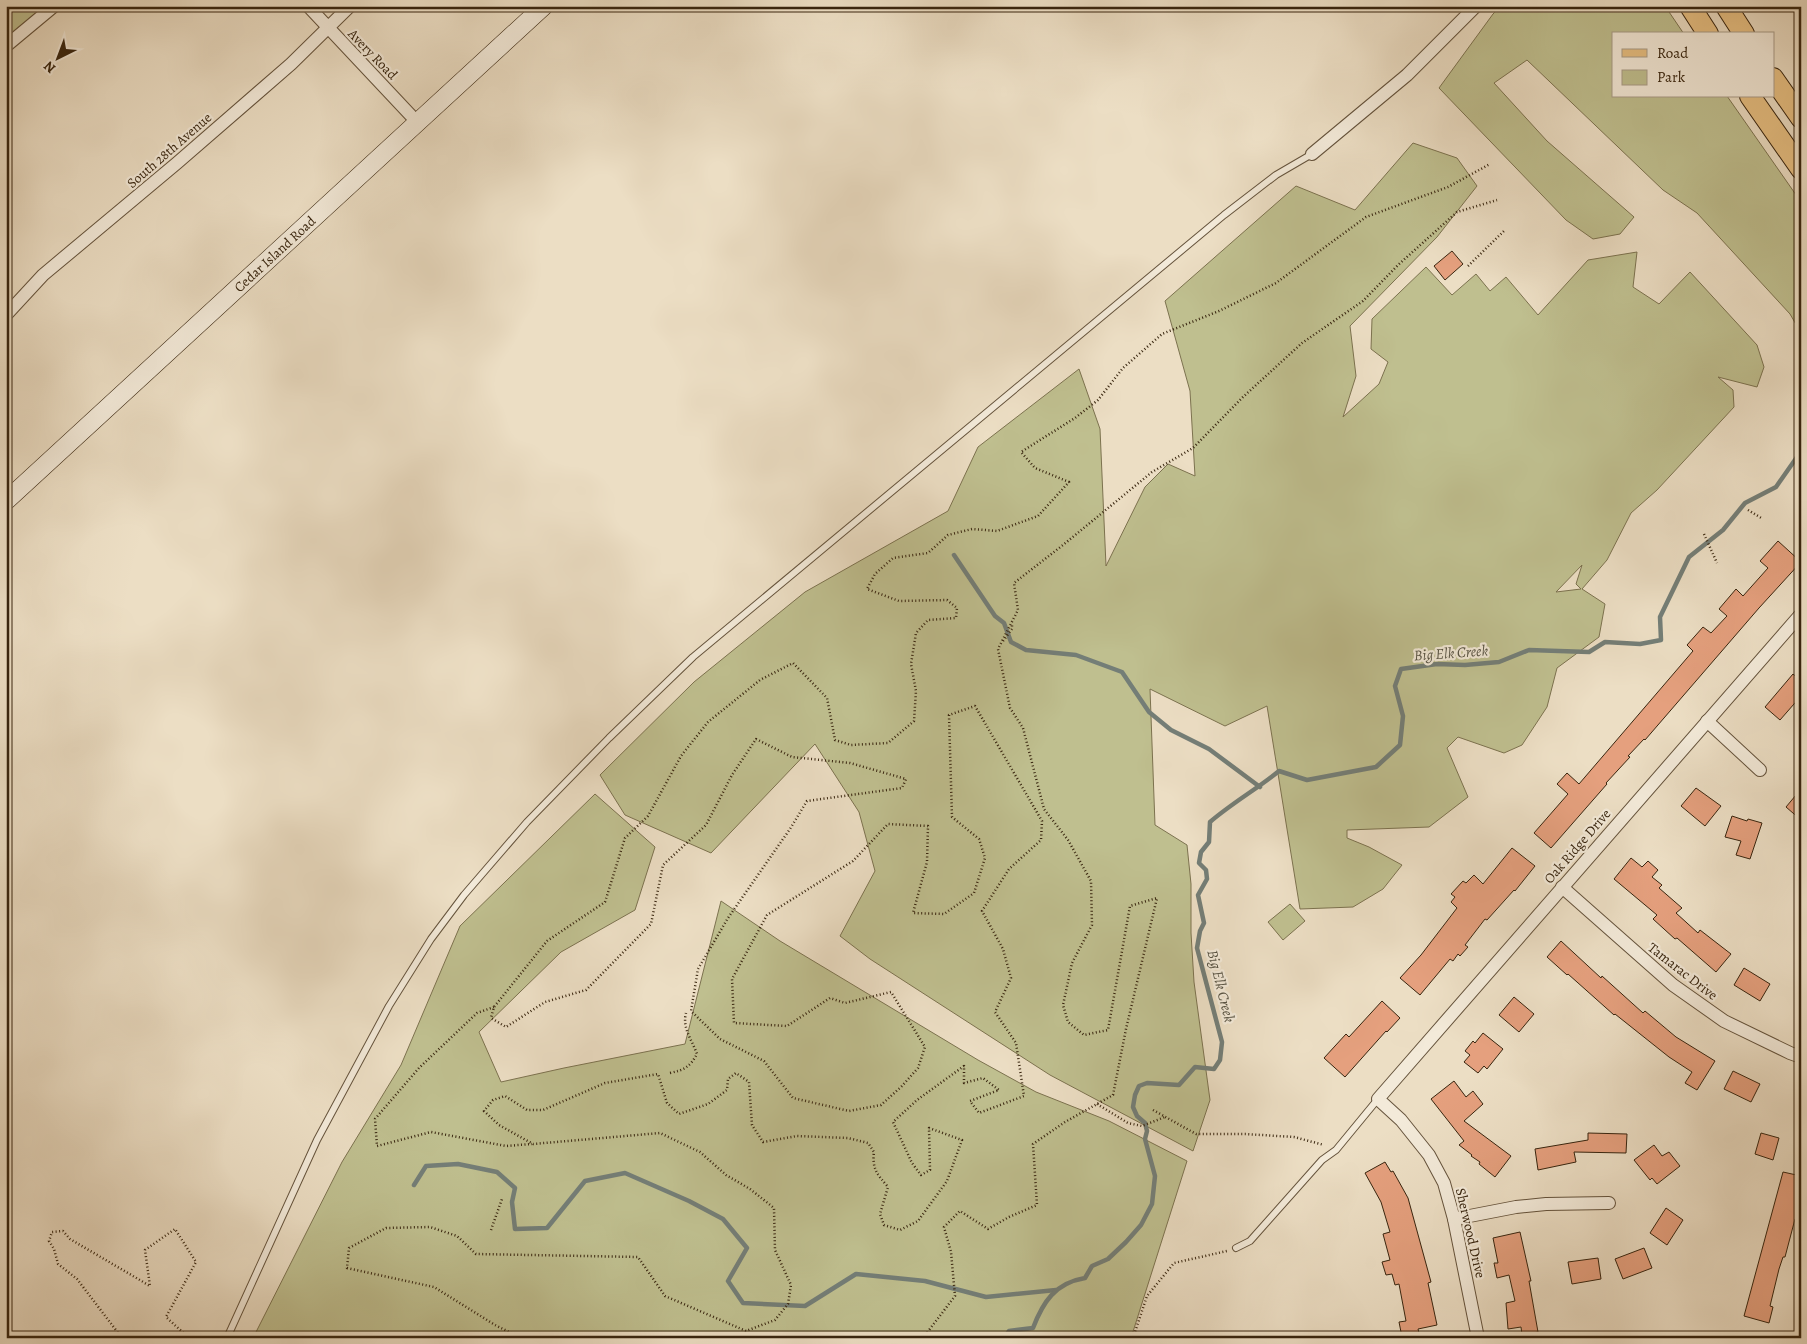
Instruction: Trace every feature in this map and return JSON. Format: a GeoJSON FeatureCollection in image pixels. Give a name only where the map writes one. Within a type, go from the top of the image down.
{"type":"FeatureCollection","features":[{"type":"Feature","properties":{"kind":"main road"},"geometry":{"type":"LineString","coordinates":[[1690,6],[1707,32]]}},
{"type":"Feature","properties":{"kind":"main road"},"geometry":{"type":"LineString","coordinates":[[1726,6],[1743,32]]}},
{"type":"Feature","properties":{"kind":"main road"},"geometry":{"type":"LineString","coordinates":[[1774,79],[1801,118]]}},
{"type":"Feature","properties":{"kind":"main road"},"geometry":{"type":"LineString","coordinates":[[1751,98],[1801,169]]}},
{"type":"Feature","properties":{"kind":"street"},"geometry":{"type":"LineString","coordinates":[[6,46],[54,6]]}},
{"type":"Feature","properties":{"kind":"street","name":"Avery Road"},"geometry":{"type":"LineString","coordinates":[[308,6],[417,122]]}},
{"type":"Feature","properties":{"kind":"street","name":"South 28th Avenue"},"geometry":{"type":"LineString","coordinates":[[6,315],[43,275],[192,151],[291,64],[350,6]]}},
{"type":"Feature","properties":{"kind":"street","name":"Cedar Island Road"},"geometry":{"type":"LineString","coordinates":[[6,501],[544,6]]}},
{"type":"Feature","properties":{"kind":"street"},"geometry":{"type":"LineString","coordinates":[[1312,154],[1407,75],[1476,6]]}},
{"type":"Feature","properties":{"kind":"street","name":"Oak Ridge Drive"},"geometry":{"type":"LineString","coordinates":[[1378,1099],[1801,614]]}},
{"type":"Feature","properties":{"kind":"street"},"geometry":{"type":"LineString","coordinates":[[1707,721],[1760,770]]}},
{"type":"Feature","properties":{"kind":"street","name":"Tamarac Drive"},"geometry":{"type":"LineString","coordinates":[[1562,887],[1673,985],[1724,1021],[1801,1057]]}},
{"type":"Feature","properties":{"kind":"street","name":"Sherwood Drive"},"geometry":{"type":"LineString","coordinates":[[1378,1099],[1401,1120],[1429,1154],[1444,1183],[1454,1219],[1478,1338]]}},
{"type":"Feature","properties":{"kind":"street"},"geometry":{"type":"LineString","coordinates":[[1454,1219],[1516,1206],[1609,1203]]}},
{"type":"Feature","properties":{"kind":"lane"},"geometry":{"type":"LineString","coordinates":[[227,1338],[317,1140],[389,1006],[431,939],[464,894],[527,822],[693,657],[1224,215],[1276,175],[1312,154]]}},
{"type":"Feature","properties":{"kind":"lane"},"geometry":{"type":"LineString","coordinates":[[1236,1248],[1250,1241],[1322,1160],[1336,1150],[1378,1099]]}},
{"type":"Feature","properties":{"kind":"path"},"geometry":{"type":"LineString","coordinates":[[6,15],[14,6]]}},
{"type":"Feature","properties":{"kind":"path"},"geometry":{"type":"LineString","coordinates":[[533,1144],[499,1125],[484,1111],[493,1100],[505,1096],[527,1110],[543,1110],[605,1083],[658,1074],[667,1103],[679,1114],[708,1104],[727,1090],[728,1080],[736,1073],[749,1082],[752,1125],[763,1142],[797,1136],[848,1138],[868,1143],[874,1152],[872,1164],[888,1187],[880,1214],[884,1225],[900,1230],[918,1221],[947,1181],[962,1140],[929,1128],[930,1170],[921,1175],[912,1163],[893,1122],[917,1100],[964,1066],[964,1083],[983,1078],[999,1090],[970,1101],[979,1113],[1024,1096],[1016,1043],[995,1012],[1011,978],[1003,949],[982,911],[1009,869],[1041,840],[1042,821],[975,706],[948,715],[952,817],[978,839],[985,858],[974,893],[944,914],[913,913],[927,862],[928,826],[888,824],[853,861],[767,915],[732,979],[734,1022],[787,1026],[830,998],[844,1003],[891,992],[925,1047],[918,1068],[881,1105],[849,1111],[793,1098],[764,1060],[720,1039],[691,1011],[698,969],[728,918],[790,829],[807,801],[902,788],[906,780],[850,763],[792,757],[756,740],[732,775],[706,826],[664,865],[651,924],[586,990],[545,1002],[506,1027],[491,1018],[494,1006],[547,941],[605,902],[625,838],[648,816],[681,756],[708,722],[760,680],[794,663],[827,698],[835,740],[851,745],[888,743],[914,721],[916,691],[911,664],[916,633],[928,620],[956,618],[957,608],[947,600],[899,601],[868,589],[875,574],[893,558],[928,553],[948,535],[972,529],[997,531],[1038,516],[1069,482],[1036,468],[1021,452],[1075,418],[1098,400],[1123,368],[1162,334],[1276,283],[1366,217],[1448,187],[1490,164]]}},
{"type":"Feature","properties":{"kind":"path"},"geometry":{"type":"LineString","coordinates":[[923,1338],[955,1296],[951,1252],[944,1227],[960,1211],[988,1229],[1036,1205],[1033,1144],[1065,1122],[1113,1095],[1126,1029],[1157,898],[1130,906],[1108,1030],[1084,1035],[1068,1022],[1063,1005],[1072,963],[1092,924],[1091,881],[1068,840],[1044,809],[1023,728],[1010,708],[998,649],[1018,610],[1014,583],[1152,472],[1193,448],[1243,397],[1302,342],[1363,301],[1398,265],[1457,212],[1497,200]]}},
{"type":"Feature","properties":{"kind":"path"},"geometry":{"type":"LineString","coordinates":[[1468,266],[1505,230]]}},
{"type":"Feature","properties":{"kind":"path"},"geometry":{"type":"LineString","coordinates":[[1748,510],[1763,519]]}},
{"type":"Feature","properties":{"kind":"path"},"geometry":{"type":"LineString","coordinates":[[1704,534],[1717,563]]}},
{"type":"Feature","properties":{"kind":"path"},"geometry":{"type":"LineString","coordinates":[[1003,640],[1006,639],[1012,629],[1012,622]]}},
{"type":"Feature","properties":{"kind":"path"},"geometry":{"type":"LineString","coordinates":[[494,1006],[477,1013],[419,1068],[375,1119],[377,1146],[431,1132],[506,1146],[660,1133],[700,1152],[726,1175],[750,1189],[774,1208],[775,1250],[791,1285],[788,1304],[775,1320],[746,1331],[665,1296],[638,1256],[476,1254],[457,1236],[430,1227],[386,1228],[349,1248],[347,1268],[434,1287],[495,1325],[521,1338]]}},
{"type":"Feature","properties":{"kind":"path"},"geometry":{"type":"LineString","coordinates":[[670,1073],[684,1069],[692,1063],[697,1054],[687,1033],[684,1020],[686,1013]]}},
{"type":"Feature","properties":{"kind":"path"},"geometry":{"type":"LineString","coordinates":[[1097,1104],[1128,1123],[1142,1126],[1166,1117]]}},
{"type":"Feature","properties":{"kind":"path"},"geometry":{"type":"LineString","coordinates":[[1153,1110],[1196,1134],[1294,1137],[1322,1144],[1336,1150]]}},
{"type":"Feature","properties":{"kind":"path"},"geometry":{"type":"LineString","coordinates":[[491,1230],[502,1199]]}},
{"type":"Feature","properties":{"kind":"path"},"geometry":{"type":"LineString","coordinates":[[122,1338],[76,1279],[58,1264],[54,1249],[49,1241],[52,1232],[63,1231],[70,1239],[150,1286],[145,1250],[175,1229],[196,1262],[166,1317],[189,1338]]}},
{"type":"Feature","properties":{"kind":"path"},"geometry":{"type":"LineString","coordinates":[[1133,1338],[1147,1296],[1174,1263],[1236,1248]]}},
{"type":"Feature","properties":{"kind":"path"},"geometry":{"type":"LineString","coordinates":[[851,1338],[856,1335],[858,1338]]}},
{"type":"Feature","properties":{"kind":"green space"},"geometry":{"type":"Polygon","coordinates":[[[6,6],[46,6],[6,38],[6,6]]]}},
{"type":"Feature","properties":{"kind":"green space"},"geometry":{"type":"Polygon","coordinates":[[[1501,6],[1665,6],[1683,32],[1612,32],[1612,98],[1728,98],[1801,202],[1801,333],[1790,314],[1697,213],[1663,190],[1527,60],[1494,83],[1547,141],[1634,217],[1620,234],[1593,239],[1566,220],[1439,88],[1493,14],[1501,6]]]}},
{"type":"Feature","properties":{"kind":"green space"},"geometry":{"type":"Polygon","coordinates":[[[1413,143],[1457,158],[1477,186],[1437,237],[1350,326],[1356,376],[1343,417],[1379,384],[1388,362],[1371,349],[1372,319],[1426,267],[1452,295],[1476,274],[1490,291],[1506,277],[1538,315],[1588,260],[1637,252],[1633,287],[1659,304],[1690,272],[1757,345],[1764,367],[1757,387],[1718,377],[1733,390],[1734,407],[1657,490],[1631,513],[1607,560],[1582,589],[1605,604],[1599,637],[1557,668],[1547,707],[1522,745],[1504,753],[1458,737],[1447,748],[1468,797],[1429,827],[1347,830],[1347,838],[1369,847],[1402,865],[1383,889],[1353,907],[1300,909],[1267,706],[1225,726],[1150,689],[1155,825],[1187,845],[1191,884],[1194,982],[1210,1100],[1193,1151],[1050,1075],[870,959],[840,936],[875,871],[859,812],[815,744],[711,853],[625,815],[600,775],[694,682],[805,592],[948,511],[978,447],[1079,369],[1100,429],[1106,566],[1145,487],[1168,464],[1195,476],[1190,391],[1165,301],[1296,186],[1355,210],[1413,143]],[[1582,565],[1556,592],[1581,589],[1576,584],[1582,565]]]}},
{"type":"Feature","properties":{"kind":"green space"},"geometry":{"type":"Polygon","coordinates":[[[595,794],[655,847],[635,910],[561,952],[479,1032],[501,1082],[685,1044],[721,901],[780,941],[978,1060],[1036,1092],[1109,1121],[1187,1161],[1131,1338],[253,1338],[342,1162],[401,1065],[460,926],[595,794]]]}},
{"type":"Feature","properties":{"kind":"green space"},"geometry":{"type":"Polygon","coordinates":[[[1290,904],[1305,921],[1283,940],[1268,922],[1290,904]]]}},
{"type":"Feature","properties":{"kind":"building"},"geometry":{"type":"Polygon","coordinates":[[[1452,251],[1463,264],[1445,280],[1434,266],[1452,251]]]}},
{"type":"Feature","properties":{"kind":"building"},"geometry":{"type":"Polygon","coordinates":[[[1778,541],[1801,562],[1645,740],[1628,756],[1630,757],[1551,848],[1534,833],[1568,794],[1557,784],[1567,773],[1579,784],[1693,651],[1687,645],[1703,627],[1711,633],[1727,616],[1719,609],[1736,589],[1743,596],[1768,568],[1760,561],[1778,541]]]}},
{"type":"Feature","properties":{"kind":"building"},"geometry":{"type":"Polygon","coordinates":[[[1793,674],[1801,681],[1801,696],[1780,720],[1765,707],[1793,674]]]}},
{"type":"Feature","properties":{"kind":"building"},"geometry":{"type":"Polygon","coordinates":[[[1696,788],[1721,806],[1705,826],[1681,806],[1696,788]]]}},
{"type":"Feature","properties":{"kind":"building"},"geometry":{"type":"Polygon","coordinates":[[[1801,789],[1801,820],[1786,807],[1801,789]]]}},
{"type":"Feature","properties":{"kind":"building"},"geometry":{"type":"Polygon","coordinates":[[[1732,816],[1762,823],[1750,859],[1736,855],[1741,841],[1725,837],[1732,816]]]}},
{"type":"Feature","properties":{"kind":"building"},"geometry":{"type":"Polygon","coordinates":[[[1512,848],[1535,866],[1515,891],[1487,920],[1485,919],[1465,945],[1468,947],[1460,956],[1458,954],[1453,961],[1450,959],[1420,995],[1400,978],[1421,955],[1457,908],[1451,902],[1455,897],[1451,894],[1463,881],[1466,883],[1474,875],[1483,884],[1512,848]]]}},
{"type":"Feature","properties":{"kind":"building"},"geometry":{"type":"Polygon","coordinates":[[[1631,858],[1642,867],[1648,861],[1658,870],[1652,877],[1662,885],[1659,888],[1682,908],[1676,913],[1698,933],[1700,930],[1731,954],[1716,972],[1653,919],[1657,915],[1614,879],[1631,858]]]}},
{"type":"Feature","properties":{"kind":"building"},"geometry":{"type":"Polygon","coordinates":[[[1561,941],[1643,1013],[1645,1011],[1676,1037],[1715,1061],[1697,1090],[1685,1083],[1692,1072],[1614,1015],[1547,957],[1561,941]]]}},
{"type":"Feature","properties":{"kind":"building"},"geometry":{"type":"Polygon","coordinates":[[[1744,968],[1770,984],[1760,1001],[1734,985],[1744,968]]]}},
{"type":"Feature","properties":{"kind":"building"},"geometry":{"type":"Polygon","coordinates":[[[1514,997],[1534,1014],[1519,1032],[1499,1015],[1514,997]]]}},
{"type":"Feature","properties":{"kind":"building"},"geometry":{"type":"Polygon","coordinates":[[[1382,1001],[1400,1018],[1345,1077],[1324,1058],[1346,1034],[1349,1037],[1382,1001]]]}},
{"type":"Feature","properties":{"kind":"building"},"geometry":{"type":"Polygon","coordinates":[[[1483,1033],[1503,1049],[1487,1069],[1484,1066],[1478,1073],[1464,1062],[1470,1055],[1465,1051],[1483,1033]]]}},
{"type":"Feature","properties":{"kind":"building"},"geometry":{"type":"Polygon","coordinates":[[[1733,1071],[1760,1084],[1751,1102],[1724,1089],[1733,1071]]]}},
{"type":"Feature","properties":{"kind":"building"},"geometry":{"type":"Polygon","coordinates":[[[1454,1081],[1466,1097],[1473,1091],[1483,1104],[1464,1121],[1511,1156],[1495,1177],[1459,1145],[1464,1141],[1431,1099],[1454,1081]]]}},
{"type":"Feature","properties":{"kind":"building"},"geometry":{"type":"Polygon","coordinates":[[[1588,1133],[1627,1134],[1626,1153],[1574,1152],[1576,1162],[1538,1170],[1535,1149],[1588,1140],[1588,1133]]]}},
{"type":"Feature","properties":{"kind":"building"},"geometry":{"type":"Polygon","coordinates":[[[1761,1133],[1779,1138],[1773,1160],[1755,1154],[1761,1133]]]}},
{"type":"Feature","properties":{"kind":"building"},"geometry":{"type":"Polygon","coordinates":[[[1654,1145],[1662,1156],[1669,1152],[1680,1166],[1657,1184],[1652,1178],[1650,1180],[1634,1160],[1654,1145]]]}},
{"type":"Feature","properties":{"kind":"building"},"geometry":{"type":"Polygon","coordinates":[[[1385,1162],[1391,1172],[1393,1171],[1408,1198],[1431,1282],[1428,1283],[1437,1325],[1418,1329],[1419,1333],[1402,1337],[1399,1322],[1406,1321],[1399,1284],[1395,1285],[1392,1274],[1386,1275],[1382,1262],[1390,1260],[1383,1234],[1390,1232],[1381,1202],[1365,1173],[1385,1162]]]}},
{"type":"Feature","properties":{"kind":"building"},"geometry":{"type":"Polygon","coordinates":[[[1783,1172],[1801,1176],[1801,1221],[1795,1219],[1785,1257],[1783,1257],[1779,1269],[1770,1306],[1773,1307],[1769,1323],[1744,1316],[1783,1172]]]}},
{"type":"Feature","properties":{"kind":"building"},"geometry":{"type":"Polygon","coordinates":[[[1666,1208],[1683,1220],[1667,1245],[1650,1233],[1666,1208]]]}},
{"type":"Feature","properties":{"kind":"building"},"geometry":{"type":"Polygon","coordinates":[[[1520,1232],[1531,1281],[1529,1281],[1538,1332],[1522,1335],[1521,1327],[1508,1329],[1506,1303],[1515,1301],[1509,1275],[1497,1278],[1494,1263],[1498,1263],[1493,1238],[1520,1232]]]}},
{"type":"Feature","properties":{"kind":"building"},"geometry":{"type":"Polygon","coordinates":[[[1644,1248],[1652,1268],[1623,1279],[1615,1259],[1644,1248]]]}},
{"type":"Feature","properties":{"kind":"building"},"geometry":{"type":"Polygon","coordinates":[[[1598,1258],[1601,1279],[1572,1284],[1568,1262],[1598,1258]]]}},
{"type":"Feature","properties":{"kind":"waterway","name":"Big Elk Creek"},"geometry":{"type":"LineString","coordinates":[[1004,1338],[1009,1331],[1033,1328],[1046,1302],[1058,1289],[1066,1284],[1085,1278],[1092,1266],[1108,1259],[1141,1225],[1152,1204],[1155,1176],[1145,1139],[1147,1131],[1145,1123],[1137,1116],[1133,1107],[1139,1086],[1147,1083],[1179,1085],[1195,1067],[1214,1069],[1220,1060],[1222,1042],[1197,948],[1200,931],[1204,923],[1198,895],[1207,879],[1206,870],[1199,863],[1201,852],[1209,842],[1210,822],[1279,771],[1307,780],[1376,767],[1400,745],[1403,716],[1395,686],[1401,669],[1437,664],[1465,665],[1499,662],[1529,650],[1589,652],[1605,642],[1640,644],[1661,640],[1660,617],[1689,557],[1723,530],[1745,503],[1776,487],[1797,457],[1801,456]]}},
{"type":"Feature","properties":{"kind":"waterway"},"geometry":{"type":"LineString","coordinates":[[954,555],[995,616],[1004,623],[1011,642],[1026,650],[1076,655],[1122,672],[1149,712],[1171,730],[1209,749],[1260,787]]}},
{"type":"Feature","properties":{"kind":"waterway"},"geometry":{"type":"LineString","coordinates":[[414,1185],[426,1166],[458,1164],[497,1172],[515,1188],[512,1202],[515,1229],[547,1228],[585,1181],[625,1173],[689,1201],[723,1219],[747,1248],[728,1281],[743,1303],[805,1306],[856,1274],[925,1281],[986,1297],[1056,1290]]}}]}
